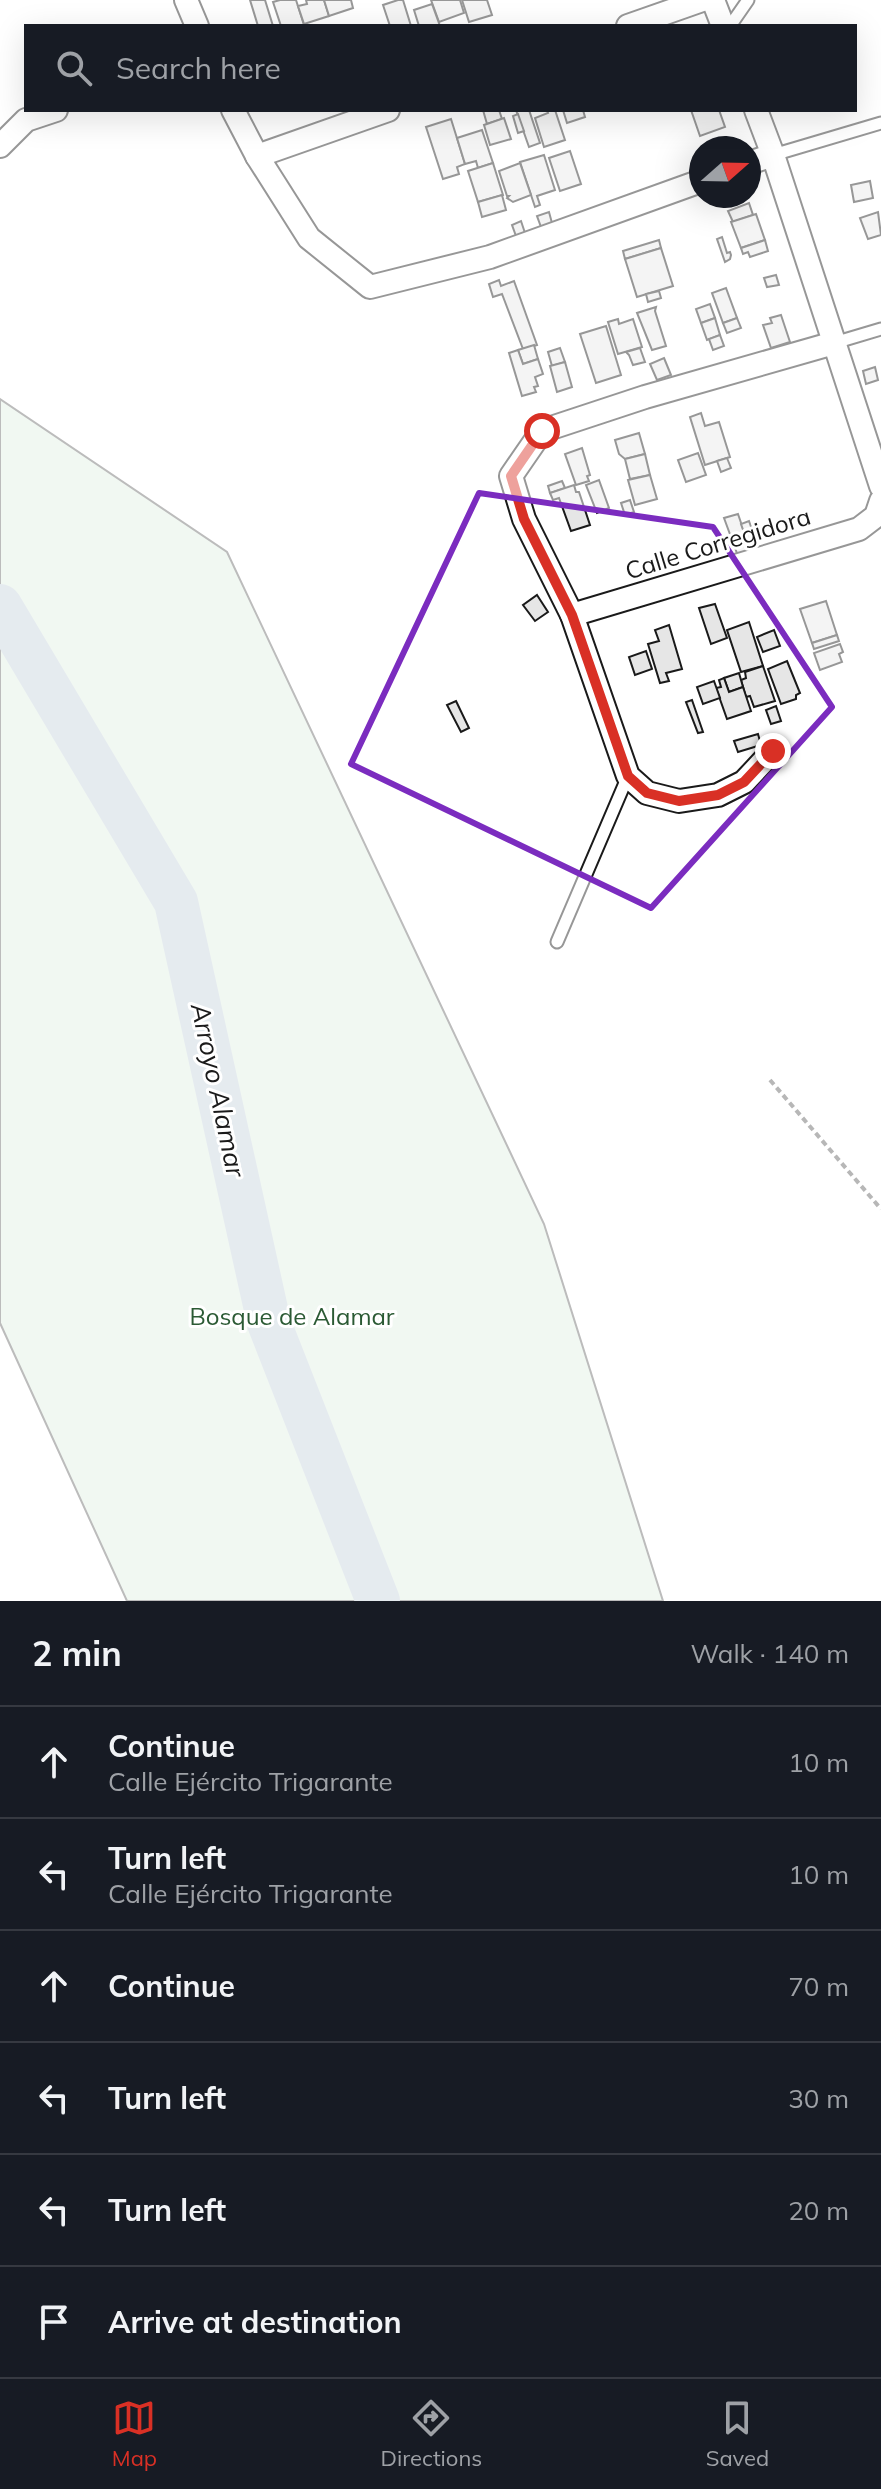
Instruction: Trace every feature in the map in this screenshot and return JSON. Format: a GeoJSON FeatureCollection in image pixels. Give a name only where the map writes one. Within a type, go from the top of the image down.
{"type":"FeatureCollection","features":[{"type":"Feature","properties":{"kind":"street"},"geometry":{"type":"LineString","coordinates":[[186,0],[196,24]]}},
{"type":"Feature","properties":{"kind":"street"},"geometry":{"type":"LineString","coordinates":[[634,24],[702,0]]}},
{"type":"Feature","properties":{"kind":"street"},"geometry":{"type":"LineString","coordinates":[[713,0],[722,24]]}},
{"type":"Feature","properties":{"kind":"street"},"geometry":{"type":"LineString","coordinates":[[0,146],[26,120],[50,112]]}},
{"type":"Feature","properties":{"kind":"street"},"geometry":{"type":"LineString","coordinates":[[234,112],[257,156],[309,238],[370,287],[490,257],[689,185]]}},
{"type":"Feature","properties":{"kind":"street"},"geometry":{"type":"LineString","coordinates":[[257,156],[382,112]]}},
{"type":"Feature","properties":{"kind":"street"},"geometry":{"type":"LineString","coordinates":[[757,112],[881,486]]}},
{"type":"Feature","properties":{"kind":"street"},"geometry":{"type":"LineString","coordinates":[[761,159],[773,155]]}},
{"type":"Feature","properties":{"kind":"street"},"geometry":{"type":"LineString","coordinates":[[773,751],[744,782],[718,795],[679,801],[647,793],[628,776],[572,615],[524,519],[511,476],[542,431],[645,397],[834,343]]}},
{"type":"Feature","properties":{"kind":"street","name":"Calle Corregidora"},"geometry":{"type":"LineString","coordinates":[[572,615],[859,529],[878,509]]}},
{"type":"Feature","properties":{"kind":"lane"},"geometry":{"type":"LineString","coordinates":[[731,24],[748,0]]}},
{"type":"Feature","properties":{"kind":"lane"},"geometry":{"type":"LineString","coordinates":[[773,155],[881,123]]}},
{"type":"Feature","properties":{"kind":"lane"},"geometry":{"type":"LineString","coordinates":[[834,343],[881,329]]}},
{"type":"Feature","properties":{"kind":"lane"},"geometry":{"type":"LineString","coordinates":[[557,942],[628,776]]}},
{"type":"Feature","properties":{"kind":"path"},"geometry":{"type":"LineString","coordinates":[[770,1080],[881,1209]]}},
{"type":"Feature","properties":{"kind":"highlighted area"},"geometry":{"type":"Polygon","coordinates":[[[479,493],[713,527],[832,707],[651,908],[351,764],[479,493]]]}},
{"type":"Feature","properties":{"kind":"green space","name":"Bosque de Alamar"},"geometry":{"type":"Polygon","coordinates":[[[0,399],[227,552],[544,1224],[663,1601],[127,1601],[0,1323],[0,399]]]}},
{"type":"Feature","properties":{"kind":"building"},"geometry":{"type":"Polygon","coordinates":[[[250,0],[265,0],[272,24],[257,24],[250,0]]]}},
{"type":"Feature","properties":{"kind":"building"},"geometry":{"type":"Polygon","coordinates":[[[296,0],[304,24],[280,24],[273,2],[296,0]]]}},
{"type":"Feature","properties":{"kind":"building"},"geometry":{"type":"Polygon","coordinates":[[[306,0],[324,0],[329,16],[304,24],[298,6],[307,4],[306,0]]]}},
{"type":"Feature","properties":{"kind":"building"},"geometry":{"type":"Polygon","coordinates":[[[324,0],[351,0],[353,8],[329,16],[324,0]]]}},
{"type":"Feature","properties":{"kind":"building"},"geometry":{"type":"Polygon","coordinates":[[[403,0],[410,24],[389,24],[383,5],[403,0]]]}},
{"type":"Feature","properties":{"kind":"building"},"geometry":{"type":"Polygon","coordinates":[[[431,0],[460,0],[464,13],[439,22],[431,0]]]}},
{"type":"Feature","properties":{"kind":"building"},"geometry":{"type":"Polygon","coordinates":[[[462,0],[487,0],[492,15],[469,22],[462,0]]]}},
{"type":"Feature","properties":{"kind":"building"},"geometry":{"type":"Polygon","coordinates":[[[432,4],[439,24],[418,24],[414,10],[432,4]]]}},
{"type":"Feature","properties":{"kind":"building"},"geometry":{"type":"Polygon","coordinates":[[[484,112],[500,112],[502,119],[487,124],[484,112]]]}},
{"type":"Feature","properties":{"kind":"building"},"geometry":{"type":"Polygon","coordinates":[[[517,112],[530,112],[540,143],[529,147],[517,112]]]}},
{"type":"Feature","properties":{"kind":"building"},"geometry":{"type":"Polygon","coordinates":[[[556,112],[565,140],[544,147],[535,118],[556,112]]]}},
{"type":"Feature","properties":{"kind":"building"},"geometry":{"type":"Polygon","coordinates":[[[564,112],[584,112],[585,117],[567,123],[564,112]]]}},
{"type":"Feature","properties":{"kind":"building"},"geometry":{"type":"Polygon","coordinates":[[[692,112],[720,112],[725,127],[700,136],[692,112]]]}},
{"type":"Feature","properties":{"kind":"building"},"geometry":{"type":"Polygon","coordinates":[[[518,114],[524,131],[518,133],[513,116],[518,114]]]}},
{"type":"Feature","properties":{"kind":"building"},"geometry":{"type":"Polygon","coordinates":[[[504,118],[511,139],[490,145],[484,125],[504,118]]]}},
{"type":"Feature","properties":{"kind":"building"},"geometry":{"type":"Polygon","coordinates":[[[451,119],[465,164],[457,167],[459,174],[443,179],[426,127],[451,119]]]}},
{"type":"Feature","properties":{"kind":"building"},"geometry":{"type":"Polygon","coordinates":[[[482,130],[493,163],[478,168],[476,161],[465,164],[457,138],[482,130]]]}},
{"type":"Feature","properties":{"kind":"building"},"geometry":{"type":"Polygon","coordinates":[[[570,151],[581,184],[560,191],[549,158],[570,151]]]}},
{"type":"Feature","properties":{"kind":"building"},"geometry":{"type":"Polygon","coordinates":[[[544,155],[555,190],[537,196],[540,205],[535,207],[520,162],[544,155]]]}},
{"type":"Feature","properties":{"kind":"building"},"geometry":{"type":"Polygon","coordinates":[[[493,163],[503,195],[478,202],[468,171],[493,163]]]}},
{"type":"Feature","properties":{"kind":"building"},"geometry":{"type":"Polygon","coordinates":[[[520,163],[531,195],[513,202],[507,198],[509,196],[499,171],[520,163]]]}},
{"type":"Feature","properties":{"kind":"building"},"geometry":{"type":"Polygon","coordinates":[[[870,181],[873,198],[854,202],[851,185],[870,181]]]}},
{"type":"Feature","properties":{"kind":"building"},"geometry":{"type":"Polygon","coordinates":[[[502,195],[506,210],[482,217],[478,202],[502,195]]]}},
{"type":"Feature","properties":{"kind":"building"},"geometry":{"type":"Polygon","coordinates":[[[751,208],[753,215],[733,222],[728,211],[751,208]]]}},
{"type":"Feature","properties":{"kind":"building"},"geometry":{"type":"Polygon","coordinates":[[[549,212],[552,223],[541,227],[537,216],[549,212]]]}},
{"type":"Feature","properties":{"kind":"building"},"geometry":{"type":"Polygon","coordinates":[[[878,212],[881,235],[868,239],[860,218],[878,212]]]}},
{"type":"Feature","properties":{"kind":"building"},"geometry":{"type":"Polygon","coordinates":[[[756,214],[765,240],[741,248],[731,222],[756,214]]]}},
{"type":"Feature","properties":{"kind":"building"},"geometry":{"type":"Polygon","coordinates":[[[521,221],[525,233],[516,236],[512,225],[521,221]]]}},
{"type":"Feature","properties":{"kind":"building"},"geometry":{"type":"Polygon","coordinates":[[[722,237],[727,253],[731,255],[725,262],[717,239],[722,237]]]}},
{"type":"Feature","properties":{"kind":"building"},"geometry":{"type":"Polygon","coordinates":[[[659,240],[661,248],[625,259],[623,251],[659,240]]]}},
{"type":"Feature","properties":{"kind":"building"},"geometry":{"type":"Polygon","coordinates":[[[765,240],[768,251],[750,257],[748,252],[743,254],[741,248],[765,240]]]}},
{"type":"Feature","properties":{"kind":"building"},"geometry":{"type":"Polygon","coordinates":[[[661,248],[673,286],[637,297],[625,259],[661,248]]]}},
{"type":"Feature","properties":{"kind":"building"},"geometry":{"type":"Polygon","coordinates":[[[776,275],[779,285],[767,287],[764,278],[776,275]]]}},
{"type":"Feature","properties":{"kind":"building"},"geometry":{"type":"Polygon","coordinates":[[[499,280],[501,286],[514,281],[537,345],[523,349],[502,294],[493,297],[489,284],[499,280]]]}},
{"type":"Feature","properties":{"kind":"building"},"geometry":{"type":"Polygon","coordinates":[[[726,288],[737,318],[723,323],[712,293],[726,288]]]}},
{"type":"Feature","properties":{"kind":"building"},"geometry":{"type":"Polygon","coordinates":[[[659,291],[661,298],[648,302],[646,294],[659,291]]]}},
{"type":"Feature","properties":{"kind":"building"},"geometry":{"type":"Polygon","coordinates":[[[710,304],[715,318],[701,323],[696,309],[710,304]]]}},
{"type":"Feature","properties":{"kind":"building"},"geometry":{"type":"Polygon","coordinates":[[[656,307],[666,346],[652,350],[637,313],[656,307]]]}},
{"type":"Feature","properties":{"kind":"building"},"geometry":{"type":"Polygon","coordinates":[[[781,315],[790,342],[771,348],[763,325],[772,323],[770,318],[781,315]]]}},
{"type":"Feature","properties":{"kind":"building"},"geometry":{"type":"Polygon","coordinates":[[[715,318],[720,335],[707,340],[701,323],[715,318]]]}},
{"type":"Feature","properties":{"kind":"building"},"geometry":{"type":"Polygon","coordinates":[[[737,318],[741,328],[727,333],[723,323],[737,318]]]}},
{"type":"Feature","properties":{"kind":"building"},"geometry":{"type":"Polygon","coordinates":[[[618,319],[619,324],[633,319],[642,347],[618,354],[608,322],[618,319]]]}},
{"type":"Feature","properties":{"kind":"building"},"geometry":{"type":"Polygon","coordinates":[[[606,326],[621,375],[596,383],[580,334],[606,326]]]}},
{"type":"Feature","properties":{"kind":"building"},"geometry":{"type":"Polygon","coordinates":[[[720,335],[724,346],[713,350],[709,339],[720,335]]]}},
{"type":"Feature","properties":{"kind":"building"},"geometry":{"type":"Polygon","coordinates":[[[534,345],[538,359],[523,364],[518,350],[534,345]]]}},
{"type":"Feature","properties":{"kind":"building"},"geometry":{"type":"Polygon","coordinates":[[[560,348],[565,362],[552,366],[548,352],[560,348]]]}},
{"type":"Feature","properties":{"kind":"building"},"geometry":{"type":"Polygon","coordinates":[[[640,348],[645,362],[633,365],[626,352],[640,348]]]}},
{"type":"Feature","properties":{"kind":"building"},"geometry":{"type":"Polygon","coordinates":[[[518,350],[523,364],[538,359],[543,374],[535,377],[536,392],[522,396],[509,353],[518,350]]]}},
{"type":"Feature","properties":{"kind":"building"},"geometry":{"type":"Polygon","coordinates":[[[664,358],[671,375],[657,380],[650,364],[664,358]]]}},
{"type":"Feature","properties":{"kind":"building"},"geometry":{"type":"Polygon","coordinates":[[[565,362],[572,387],[557,392],[550,366],[565,362]]]}},
{"type":"Feature","properties":{"kind":"building"},"geometry":{"type":"Polygon","coordinates":[[[875,367],[878,380],[866,384],[863,371],[875,367]]]}},
{"type":"Feature","properties":{"kind":"building"},"geometry":{"type":"Polygon","coordinates":[[[701,413],[705,426],[719,422],[730,457],[705,465],[690,417],[701,413]]]}},
{"type":"Feature","properties":{"kind":"building"},"geometry":{"type":"Polygon","coordinates":[[[639,433],[645,454],[625,459],[619,454],[615,440],[639,433]]]}},
{"type":"Feature","properties":{"kind":"building"},"geometry":{"type":"Polygon","coordinates":[[[582,448],[590,475],[587,476],[589,481],[576,485],[565,454],[582,448]]]}},
{"type":"Feature","properties":{"kind":"building"},"geometry":{"type":"Polygon","coordinates":[[[698,453],[706,475],[686,482],[678,460],[698,453]]]}},
{"type":"Feature","properties":{"kind":"building"},"geometry":{"type":"Polygon","coordinates":[[[645,454],[650,475],[630,479],[625,459],[645,454]]]}},
{"type":"Feature","properties":{"kind":"building"},"geometry":{"type":"Polygon","coordinates":[[[727,458],[731,468],[721,472],[717,461],[727,458]]]}},
{"type":"Feature","properties":{"kind":"building"},"geometry":{"type":"Polygon","coordinates":[[[650,475],[657,499],[635,505],[628,480],[650,475]]]}},
{"type":"Feature","properties":{"kind":"building"},"geometry":{"type":"Polygon","coordinates":[[[599,480],[609,508],[597,513],[586,485],[599,480]]]}},
{"type":"Feature","properties":{"kind":"building"},"geometry":{"type":"Polygon","coordinates":[[[562,481],[565,488],[550,493],[548,486],[562,481]]]}},
{"type":"Feature","properties":{"kind":"building"},"geometry":{"type":"Polygon","coordinates":[[[574,485],[590,525],[571,531],[559,498],[553,500],[550,493],[574,485]]]}},
{"type":"Feature","properties":{"kind":"building"},"geometry":{"type":"Polygon","coordinates":[[[630,500],[634,512],[625,515],[621,503],[630,500]]]}},
{"type":"Feature","properties":{"kind":"building"},"geometry":{"type":"Polygon","coordinates":[[[738,514],[751,552],[738,556],[724,518],[738,514]]]}},
{"type":"Feature","properties":{"kind":"building"},"geometry":{"type":"Polygon","coordinates":[[[749,521],[756,541],[748,544],[741,524],[749,521]]]}},
{"type":"Feature","properties":{"kind":"building"},"geometry":{"type":"Polygon","coordinates":[[[537,595],[548,612],[535,621],[523,605],[537,595]]]}},
{"type":"Feature","properties":{"kind":"building"},"geometry":{"type":"Polygon","coordinates":[[[826,601],[837,635],[812,643],[800,609],[826,601]]]}},
{"type":"Feature","properties":{"kind":"building"},"geometry":{"type":"Polygon","coordinates":[[[715,604],[727,638],[711,644],[699,608],[715,604]]]}},
{"type":"Feature","properties":{"kind":"building"},"geometry":{"type":"Polygon","coordinates":[[[749,622],[763,666],[741,672],[727,630],[749,622]]]}},
{"type":"Feature","properties":{"kind":"building"},"geometry":{"type":"Polygon","coordinates":[[[669,625],[682,669],[666,673],[669,681],[660,683],[648,644],[659,641],[655,630],[669,625]]]}},
{"type":"Feature","properties":{"kind":"building"},"geometry":{"type":"Polygon","coordinates":[[[774,630],[780,646],[763,652],[757,637],[774,630]]]}},
{"type":"Feature","properties":{"kind":"building"},"geometry":{"type":"Polygon","coordinates":[[[837,635],[839,641],[814,649],[812,643],[837,635]]]}},
{"type":"Feature","properties":{"kind":"building"},"geometry":{"type":"Polygon","coordinates":[[[840,644],[842,662],[820,670],[814,653],[840,644]]]}},
{"type":"Feature","properties":{"kind":"building"},"geometry":{"type":"Polygon","coordinates":[[[646,651],[652,669],[635,675],[629,657],[646,651]]]}},
{"type":"Feature","properties":{"kind":"building"},"geometry":{"type":"Polygon","coordinates":[[[787,661],[800,693],[796,699],[781,704],[768,669],[787,661]]]}},
{"type":"Feature","properties":{"kind":"building"},"geometry":{"type":"Polygon","coordinates":[[[763,666],[775,701],[754,707],[750,696],[746,697],[741,680],[746,678],[745,672],[763,666]]]}},
{"type":"Feature","properties":{"kind":"building"},"geometry":{"type":"Polygon","coordinates":[[[739,673],[743,687],[729,692],[724,678],[739,673]]]}},
{"type":"Feature","properties":{"kind":"building"},"geometry":{"type":"Polygon","coordinates":[[[724,678],[729,692],[743,687],[751,711],[727,719],[716,688],[721,687],[719,680],[724,678]]]}},
{"type":"Feature","properties":{"kind":"building"},"geometry":{"type":"Polygon","coordinates":[[[714,681],[720,698],[703,704],[697,687],[714,681]]]}},
{"type":"Feature","properties":{"kind":"building"},"geometry":{"type":"Polygon","coordinates":[[[692,700],[703,732],[698,733],[686,702],[692,700]]]}},
{"type":"Feature","properties":{"kind":"building"},"geometry":{"type":"Polygon","coordinates":[[[456,701],[469,728],[461,732],[447,705],[456,701]]]}},
{"type":"Feature","properties":{"kind":"building"},"geometry":{"type":"Polygon","coordinates":[[[776,706],[781,721],[771,724],[766,710],[776,706]]]}},
{"type":"Feature","properties":{"kind":"building"},"geometry":{"type":"Polygon","coordinates":[[[758,734],[761,745],[738,752],[734,741],[758,734]]]}},
{"type":"Feature","properties":{"kind":"waterway","name":"Arroyo Alamar"},"geometry":{"type":"LineString","coordinates":[[0,606],[176,902],[269,1323],[378,1601]]}},
{"type":"Feature","properties":{"kind":"route"},"geometry":{"type":"LineString","coordinates":[[542,431],[511,476],[524,519],[572,615],[628,776],[647,793],[679,801],[718,795],[744,782],[773,751]]}}]}
